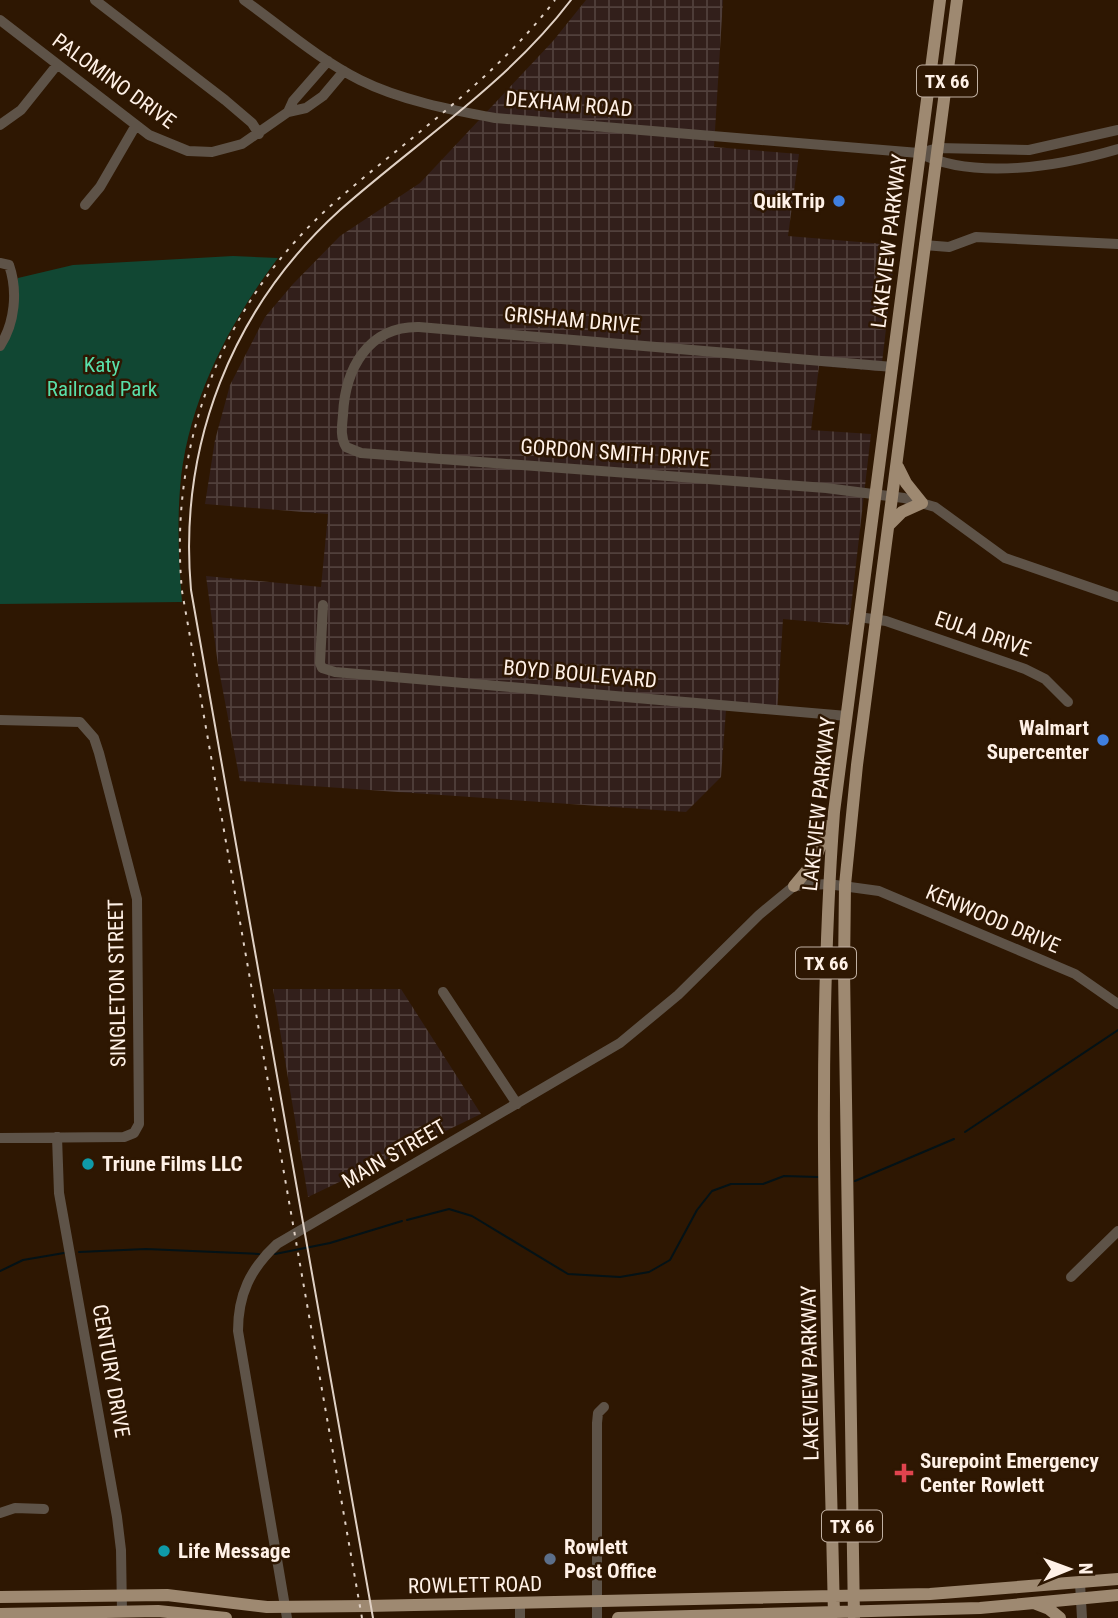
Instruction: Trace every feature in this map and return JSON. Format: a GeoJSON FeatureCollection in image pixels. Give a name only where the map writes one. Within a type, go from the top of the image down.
{"type":"FeatureCollection","features":[{"type":"Feature","properties":{"kind":"main road","name":"LAKEVIEW PARKWAY"},"geometry":{"type":"LineString","coordinates":[[834,1615],[823,1041],[828,884],[834,812],[940,0]]}},
{"type":"Feature","properties":{"kind":"main road","name":"LAKEVIEW PARKWAY"},"geometry":{"type":"LineString","coordinates":[[854,1615],[847,1266],[845,885],[863,716],[898,467],[957,0]]}},
{"type":"Feature","properties":{"kind":"main road"},"geometry":{"type":"LineString","coordinates":[[893,367],[909,369]]}},
{"type":"Feature","properties":{"kind":"main road"},"geometry":{"type":"LineString","coordinates":[[890,524],[902,512],[922,503],[906,483],[898,467]]}},
{"type":"Feature","properties":{"kind":"main road"},"geometry":{"type":"LineString","coordinates":[[847,716],[863,716]]}},
{"type":"Feature","properties":{"kind":"main road"},"geometry":{"type":"LineString","coordinates":[[794,886],[814,862],[834,812]]}},
{"type":"Feature","properties":{"kind":"main road"},"geometry":{"type":"LineString","coordinates":[[825,1097],[845,1096]]}},
{"type":"Feature","properties":{"kind":"main road"},"geometry":{"type":"LineString","coordinates":[[828,1266],[847,1266]]}},
{"type":"Feature","properties":{"kind":"main road"},"geometry":{"type":"LineString","coordinates":[[830,1410],[849,1409]]}},
{"type":"Feature","properties":{"kind":"main road","name":"ROWLETT ROAD"},"geometry":{"type":"LineString","coordinates":[[0,1597],[179,1596],[286,1612],[1015,1589],[1118,1579]]}},
{"type":"Feature","properties":{"kind":"main road"},"geometry":{"type":"LineString","coordinates":[[965,1609],[974,1601],[999,1598],[1015,1589]]}},
{"type":"Feature","properties":{"kind":"main road"},"geometry":{"type":"LineString","coordinates":[[618,1618],[854,1615],[965,1609],[1118,1595]]}},
{"type":"Feature","properties":{"kind":"main road"},"geometry":{"type":"LineString","coordinates":[[1032,1603],[1049,1609],[1060,1618]]}},
{"type":"Feature","properties":{"kind":"main road"},"geometry":{"type":"LineString","coordinates":[[0,1614],[122,1612],[226,1618]]}},
{"type":"Feature","properties":{"kind":"street"},"geometry":{"type":"LineString","coordinates":[[95,0],[225,100],[252,123],[259,134]]}},
{"type":"Feature","properties":{"kind":"street","name":"DEXHAM ROAD"},"geometry":{"type":"LineString","coordinates":[[244,0],[344,71],[389,91],[495,118],[919,153],[1002,167],[1042,166],[1118,149]]}},
{"type":"Feature","properties":{"kind":"street","name":"PALOMINO DRIVE"},"geometry":{"type":"LineString","coordinates":[[0,20],[164,144],[199,152],[227,149],[259,134],[288,112],[306,108],[323,96],[344,71]]}},
{"type":"Feature","properties":{"kind":"street","name":"PALOMINO DRIVE"},"geometry":{"type":"LineString","coordinates":[[288,112],[292,101],[328,61]]}},
{"type":"Feature","properties":{"kind":"street"},"geometry":{"type":"LineString","coordinates":[[0,124],[21,110],[57,65]]}},
{"type":"Feature","properties":{"kind":"street"},"geometry":{"type":"LineString","coordinates":[[85,205],[100,187],[136,125]]}},
{"type":"Feature","properties":{"kind":"street","name":"DEXHAM ROAD"},"geometry":{"type":"LineString","coordinates":[[937,155],[1029,150],[1118,130]]}},
{"type":"Feature","properties":{"kind":"street"},"geometry":{"type":"LineString","coordinates":[[924,245],[949,247],[976,237],[1118,244]]}},
{"type":"Feature","properties":{"kind":"street"},"geometry":{"type":"LineString","coordinates":[[0,262],[9,265],[13,276],[12,323],[0,346]]}},
{"type":"Feature","properties":{"kind":"street","name":"GRISHAM DRIVE"},"geometry":{"type":"LineString","coordinates":[[351,451],[342,438],[343,398],[348,376],[370,344],[394,328],[432,328],[893,367]]}},
{"type":"Feature","properties":{"kind":"street","name":"GORDON SMITH DRIVE"},"geometry":{"type":"LineString","coordinates":[[351,451],[894,496],[922,503],[957,521],[991,551],[1005,558],[1118,597]]}},
{"type":"Feature","properties":{"kind":"street","name":"BOYD BOULEVARD"},"geometry":{"type":"LineString","coordinates":[[323,605],[319,657],[322,668],[335,672],[847,716]]}},
{"type":"Feature","properties":{"kind":"street","name":"EULA DRIVE"},"geometry":{"type":"LineString","coordinates":[[859,617],[876,619],[1025,668],[1045,679],[1068,702]]}},
{"type":"Feature","properties":{"kind":"street","name":"SINGLETON STREET"},"geometry":{"type":"LineString","coordinates":[[0,720],[80,722],[94,738],[136,899],[139,1124],[134,1133],[124,1137],[57,1137]]}},
{"type":"Feature","properties":{"kind":"street"},"geometry":{"type":"LineString","coordinates":[[794,886],[845,885]]}},
{"type":"Feature","properties":{"kind":"street","name":"KENWOOD DRIVE"},"geometry":{"type":"LineString","coordinates":[[845,885],[879,891],[1075,974],[1118,1004]]}},
{"type":"Feature","properties":{"kind":"street","name":"MAIN STREET"},"geometry":{"type":"LineString","coordinates":[[286,1612],[240,1352],[238,1314],[246,1284],[256,1266],[277,1244],[601,1056],[650,1021],[759,915],[794,886]]}},
{"type":"Feature","properties":{"kind":"street"},"geometry":{"type":"LineString","coordinates":[[443,992],[517,1104]]}},
{"type":"Feature","properties":{"kind":"street"},"geometry":{"type":"LineString","coordinates":[[0,1138],[57,1137]]}},
{"type":"Feature","properties":{"kind":"street","name":"CENTURY DRIVE"},"geometry":{"type":"LineString","coordinates":[[57,1137],[59,1193],[117,1517],[122,1612]]}},
{"type":"Feature","properties":{"kind":"street"},"geometry":{"type":"LineString","coordinates":[[1071,1277],[1118,1231]]}},
{"type":"Feature","properties":{"kind":"street"},"geometry":{"type":"LineString","coordinates":[[597,1618],[597,1423],[598,1413],[604,1407]]}},
{"type":"Feature","properties":{"kind":"street"},"geometry":{"type":"LineString","coordinates":[[0,1513],[15,1508],[44,1509]]}},
{"type":"Feature","properties":{"kind":"street"},"geometry":{"type":"LineString","coordinates":[[1080,1583],[1082,1618]]}},
{"type":"Feature","properties":{"kind":"street"},"geometry":{"type":"LineString","coordinates":[[178,1615],[179,1596]]}},
{"type":"Feature","properties":{"kind":"street"},"geometry":{"type":"LineString","coordinates":[[520,1603],[520,1618]]}},
{"type":"Feature","properties":{"kind":"shaded area"},"geometry":{"type":"Polygon","coordinates":[[[586,0],[723,0],[714,147],[799,154],[788,236],[896,245],[881,371],[819,366],[811,430],[871,434],[849,625],[783,619],[777,713],[726,710],[721,777],[686,812],[240,781],[218,665],[206,576],[321,587],[328,514],[205,504],[215,440],[230,385],[265,317],[293,284],[340,236],[420,183],[553,41],[586,0]]]}},
{"type":"Feature","properties":{"kind":"shaded area"},"geometry":{"type":"Polygon","coordinates":[[[273,989],[401,989],[481,1114],[308,1197],[273,989]]]}},
{"type":"Feature","properties":{"kind":"green space","name":"Katy Railroad Park"},"geometry":{"type":"Polygon","coordinates":[[[233,256],[278,258],[242,310],[212,367],[191,427],[179,503],[182,602],[0,604],[0,351],[15,320],[18,278],[73,265],[233,256]]]}},
{"type":"Feature","properties":{"kind":"waterway"},"geometry":{"type":"LineString","coordinates":[[965,1132],[1118,1030]]}},
{"type":"Feature","properties":{"kind":"waterway"},"geometry":{"type":"LineString","coordinates":[[855,1181],[954,1139]]}},
{"type":"Feature","properties":{"kind":"waterway"},"geometry":{"type":"LineString","coordinates":[[407,1220],[449,1209],[472,1216],[568,1274],[620,1277],[649,1272],[670,1260],[697,1210],[712,1191],[731,1184],[763,1184],[784,1176],[818,1177]]}},
{"type":"Feature","properties":{"kind":"waterway"},"geometry":{"type":"LineString","coordinates":[[275,1254],[330,1243],[402,1221]]}},
{"type":"Feature","properties":{"kind":"waterway"},"geometry":{"type":"LineString","coordinates":[[79,1252],[146,1249],[259,1254]]}},
{"type":"Feature","properties":{"kind":"waterway"},"geometry":{"type":"LineString","coordinates":[[0,1271],[23,1260],[64,1253]]}},
{"type":"Feature","properties":{"kind":"tram line"},"geometry":{"type":"LineString","coordinates":[[373,1618],[191,590],[189,536],[194,483],[204,432],[220,382],[242,335],[269,290],[302,249],[340,210],[491,85],[546,30],[571,0]]}},
{"type":"Feature","properties":{"kind":"railway"},"geometry":{"type":"LineString","coordinates":[[362,1618],[182,591],[180,536],[184,482],[195,429],[211,378],[234,329],[262,283],[296,240],[336,201],[479,81],[506,56],[555,0]]}},
{"type":"Feature","properties":{"kind":"place","name":"QuikTrip"},"geometry":{"type":"Point","coordinates":[839,201]}},
{"type":"Feature","properties":{"kind":"place","name":"Walmart Supercenter"},"geometry":{"type":"Point","coordinates":[1103,740]}},
{"type":"Feature","properties":{"kind":"place","name":"Triune Films LLC"},"geometry":{"type":"Point","coordinates":[88,1164]}},
{"type":"Feature","properties":{"kind":"place","name":"Surepoint Emergency Center Rowlett"},"geometry":{"type":"Point","coordinates":[904,1473]}},
{"type":"Feature","properties":{"kind":"place","name":"Life Message"},"geometry":{"type":"Point","coordinates":[164,1551]}},
{"type":"Feature","properties":{"kind":"place","name":"Rowlett Post Office"},"geometry":{"type":"Point","coordinates":[550,1559]}}]}
